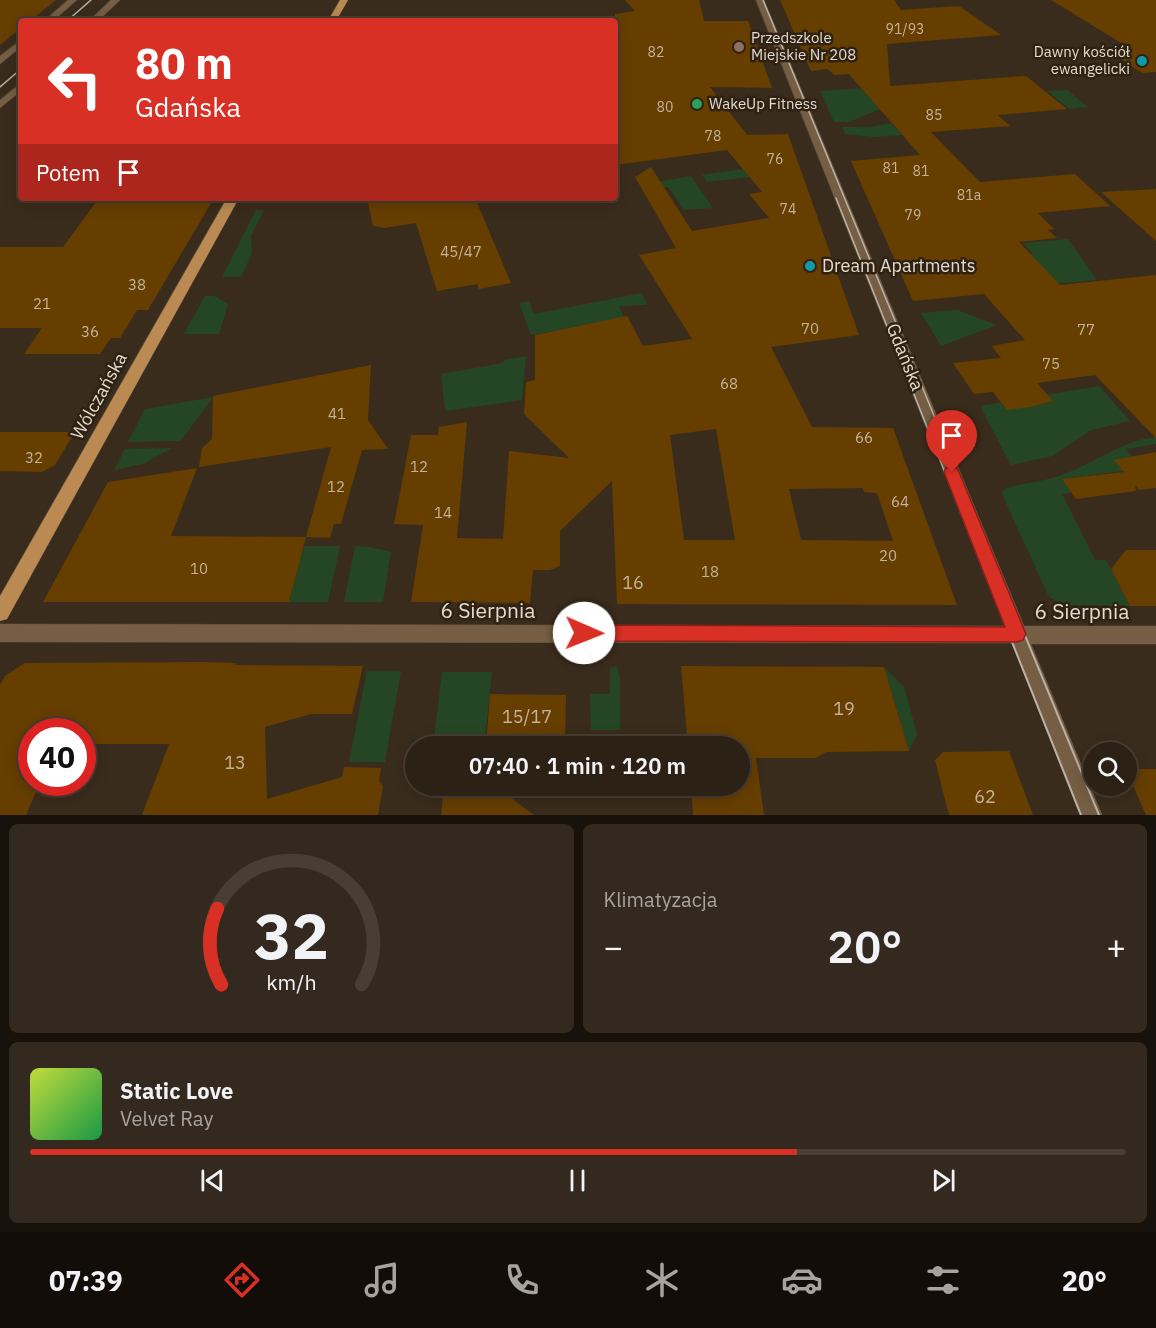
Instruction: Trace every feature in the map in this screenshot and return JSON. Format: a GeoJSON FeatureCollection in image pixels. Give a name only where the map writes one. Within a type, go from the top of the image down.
{"type":"FeatureCollection","features":[{"type":"Feature","properties":{"kind":"main road"},"geometry":{"type":"LineString","coordinates":[[334,18],[344,0]]}},
{"type":"Feature","properties":{"kind":"main road","name":"Wólczańska"},"geometry":{"type":"LineString","coordinates":[[0,613],[231,201]]}},
{"type":"Feature","properties":{"kind":"street"},"geometry":{"type":"LineString","coordinates":[[52,18],[73,0]]}},
{"type":"Feature","properties":{"kind":"street"},"geometry":{"type":"LineString","coordinates":[[96,18],[116,0]]}},
{"type":"Feature","properties":{"kind":"street","name":"Gdańska"},"geometry":{"type":"LineString","coordinates":[[760,0],[1091,815]]}},
{"type":"Feature","properties":{"kind":"street"},"geometry":{"type":"LineString","coordinates":[[0,61],[18,46]]}},
{"type":"Feature","properties":{"kind":"street"},"geometry":{"type":"LineString","coordinates":[[0,105],[18,89]]}},
{"type":"Feature","properties":{"kind":"street","name":"6 Sierpnia"},"geometry":{"type":"LineString","coordinates":[[0,633],[1156,635]]}},
{"type":"Feature","properties":{"kind":"green space"},"geometry":{"type":"Polygon","coordinates":[[[865,88],[880,109],[849,122],[834,122],[820,91],[865,88]]]}},
{"type":"Feature","properties":{"kind":"green space"},"geometry":{"type":"Polygon","coordinates":[[[1067,90],[1088,107],[1069,109],[1047,91],[1067,90]]]}},
{"type":"Feature","properties":{"kind":"green space"},"geometry":{"type":"Polygon","coordinates":[[[891,123],[902,135],[874,137],[845,134],[842,127],[870,127],[891,123]]]}},
{"type":"Feature","properties":{"kind":"green space"},"geometry":{"type":"Polygon","coordinates":[[[743,169],[750,177],[707,182],[702,175],[743,169]]]}},
{"type":"Feature","properties":{"kind":"green space"},"geometry":{"type":"Polygon","coordinates":[[[691,176],[713,208],[684,210],[668,187],[661,188],[657,182],[691,176]]]}},
{"type":"Feature","properties":{"kind":"green space"},"geometry":{"type":"Polygon","coordinates":[[[256,210],[264,210],[251,236],[252,253],[241,277],[222,277],[256,210]]]}},
{"type":"Feature","properties":{"kind":"green space"},"geometry":{"type":"Polygon","coordinates":[[[1068,239],[1097,280],[1052,284],[1024,256],[1033,254],[1023,243],[1068,239]]]}},
{"type":"Feature","properties":{"kind":"green space"},"geometry":{"type":"Polygon","coordinates":[[[642,293],[647,305],[619,306],[624,317],[531,335],[519,303],[529,301],[534,314],[642,293]]]}},
{"type":"Feature","properties":{"kind":"green space"},"geometry":{"type":"Polygon","coordinates":[[[205,296],[214,296],[228,304],[219,334],[184,334],[205,296]]]}},
{"type":"Feature","properties":{"kind":"green space"},"geometry":{"type":"Polygon","coordinates":[[[957,310],[997,325],[941,346],[921,313],[957,310]]]}},
{"type":"Feature","properties":{"kind":"green space"},"geometry":{"type":"Polygon","coordinates":[[[526,356],[522,400],[445,411],[441,374],[503,363],[504,360],[526,356]]]}},
{"type":"Feature","properties":{"kind":"green space"},"geometry":{"type":"Polygon","coordinates":[[[1099,386],[1130,421],[1091,430],[1052,456],[1011,465],[980,406],[1099,386]]]}},
{"type":"Feature","properties":{"kind":"green space"},"geometry":{"type":"Polygon","coordinates":[[[213,397],[181,441],[128,442],[145,409],[213,397]]]}},
{"type":"Feature","properties":{"kind":"green space"},"geometry":{"type":"Polygon","coordinates":[[[1156,437],[1156,444],[1126,449],[1133,458],[1123,471],[1063,479],[1072,493],[1062,494],[1095,560],[1106,560],[1130,606],[1064,605],[1049,597],[1002,494],[1004,489],[1057,477],[1132,442],[1156,437]]]}},
{"type":"Feature","properties":{"kind":"green space"},"geometry":{"type":"Polygon","coordinates":[[[172,448],[143,464],[114,470],[125,449],[172,448]]]}},
{"type":"Feature","properties":{"kind":"green space"},"geometry":{"type":"Polygon","coordinates":[[[304,546],[340,546],[328,602],[289,602],[304,546]]]}},
{"type":"Feature","properties":{"kind":"green space"},"geometry":{"type":"Polygon","coordinates":[[[355,546],[391,552],[383,602],[344,602],[355,546]]]}},
{"type":"Feature","properties":{"kind":"green space"},"geometry":{"type":"Polygon","coordinates":[[[617,667],[620,678],[620,730],[591,730],[590,694],[610,694],[610,668],[617,667]]]}},
{"type":"Feature","properties":{"kind":"green space"},"geometry":{"type":"Polygon","coordinates":[[[884,667],[904,687],[917,734],[909,751],[884,667]]]}},
{"type":"Feature","properties":{"kind":"green space"},"geometry":{"type":"Polygon","coordinates":[[[367,671],[401,671],[385,762],[349,762],[367,671]]]}},
{"type":"Feature","properties":{"kind":"green space"},"geometry":{"type":"Polygon","coordinates":[[[442,672],[492,672],[485,736],[434,736],[442,672]]]}},
{"type":"Feature","properties":{"kind":"building"},"geometry":{"type":"Polygon","coordinates":[[[0,0],[56,0],[34,18],[18,18],[18,30],[0,45],[0,0]]]}},
{"type":"Feature","properties":{"kind":"building"},"geometry":{"type":"Polygon","coordinates":[[[625,0],[699,0],[704,21],[748,21],[772,88],[710,87],[747,135],[788,134],[859,335],[771,347],[812,427],[893,428],[957,605],[617,604],[612,481],[560,531],[560,566],[550,570],[533,570],[530,603],[411,602],[423,525],[394,524],[411,435],[438,435],[439,427],[467,422],[457,538],[503,539],[509,451],[569,458],[524,414],[526,382],[535,380],[535,335],[627,316],[643,346],[692,339],[639,255],[676,248],[635,177],[651,167],[692,231],[769,218],[749,194],[762,192],[727,150],[618,165],[618,18],[615,18],[615,14],[635,11],[625,0]],[[716,429],[670,435],[684,540],[735,540],[716,429]],[[863,488],[789,489],[801,540],[893,541],[877,493],[864,492],[863,488]]]}},
{"type":"Feature","properties":{"kind":"building"},"geometry":{"type":"Polygon","coordinates":[[[780,0],[894,0],[901,10],[959,6],[1001,35],[887,44],[890,86],[1026,76],[1067,109],[998,115],[1010,126],[931,132],[980,182],[1075,174],[1110,206],[1038,213],[1054,229],[1048,230],[1057,238],[1019,242],[1060,285],[1156,275],[1156,438],[1095,375],[1037,383],[1053,401],[1030,407],[1007,410],[993,392],[974,394],[953,363],[1001,358],[992,346],[1025,340],[984,294],[913,301],[851,161],[920,155],[849,74],[834,75],[828,69],[811,71],[780,0]]]}},
{"type":"Feature","properties":{"kind":"building"},"geometry":{"type":"Polygon","coordinates":[[[1051,0],[1156,0],[1156,72],[1142,73],[1109,51],[1131,49],[1051,0]]]}},
{"type":"Feature","properties":{"kind":"building"},"geometry":{"type":"Polygon","coordinates":[[[1156,189],[1156,241],[1101,192],[1156,189]]]}},
{"type":"Feature","properties":{"kind":"building"},"geometry":{"type":"Polygon","coordinates":[[[212,201],[148,310],[137,310],[120,338],[111,338],[100,354],[24,354],[42,328],[0,328],[0,247],[63,247],[96,202],[212,201]]]}},
{"type":"Feature","properties":{"kind":"building"},"geometry":{"type":"Polygon","coordinates":[[[476,201],[511,283],[479,289],[477,284],[437,291],[416,223],[384,228],[373,226],[368,203],[476,201]]]}},
{"type":"Feature","properties":{"kind":"building"},"geometry":{"type":"Polygon","coordinates":[[[371,365],[368,420],[388,449],[362,450],[341,524],[334,524],[330,538],[306,537],[331,447],[199,467],[202,448],[212,439],[213,396],[371,365]]]}},
{"type":"Feature","properties":{"kind":"building"},"geometry":{"type":"Polygon","coordinates":[[[0,432],[75,432],[55,465],[42,472],[0,471],[0,432]]]}},
{"type":"Feature","properties":{"kind":"building"},"geometry":{"type":"Polygon","coordinates":[[[1156,452],[1156,488],[1139,490],[1135,485],[1136,491],[1076,499],[1062,479],[1124,472],[1114,460],[1156,452]]]}},
{"type":"Feature","properties":{"kind":"building"},"geometry":{"type":"Polygon","coordinates":[[[197,468],[171,536],[306,537],[289,602],[43,602],[108,482],[197,468]]]}},
{"type":"Feature","properties":{"kind":"building"},"geometry":{"type":"Polygon","coordinates":[[[1126,550],[1156,550],[1156,606],[1130,606],[1111,569],[1126,550]]]}},
{"type":"Feature","properties":{"kind":"building"},"geometry":{"type":"Polygon","coordinates":[[[205,662],[236,663],[235,665],[363,666],[352,714],[311,714],[265,727],[267,799],[342,777],[344,767],[381,768],[379,781],[383,786],[378,815],[142,815],[169,744],[96,744],[96,718],[18,718],[18,796],[34,796],[26,815],[0,815],[0,685],[5,676],[25,663],[205,662]]]}},
{"type":"Feature","properties":{"kind":"building"},"geometry":{"type":"Polygon","coordinates":[[[681,666],[884,667],[909,751],[826,752],[816,758],[756,758],[764,815],[693,815],[692,796],[750,796],[750,736],[687,736],[681,666]]]}},
{"type":"Feature","properties":{"kind":"building"},"geometry":{"type":"Polygon","coordinates":[[[490,694],[566,695],[565,736],[487,736],[490,694]]]}},
{"type":"Feature","properties":{"kind":"building"},"geometry":{"type":"Polygon","coordinates":[[[1009,751],[1033,815],[949,815],[935,760],[943,752],[1009,751]]]}},
{"type":"Feature","properties":{"kind":"building"},"geometry":{"type":"Polygon","coordinates":[[[1137,769],[1156,769],[1156,815],[1146,815],[1137,794],[1137,769]]]}},
{"type":"Feature","properties":{"kind":"building"},"geometry":{"type":"Polygon","coordinates":[[[443,796],[508,796],[534,815],[441,815],[443,796]]]}},
{"type":"Feature","properties":{"kind":"tram line"},"geometry":{"type":"LineString","coordinates":[[70,18],[91,0]]}},
{"type":"Feature","properties":{"kind":"tram line"},"geometry":{"type":"LineString","coordinates":[[763,0],[979,525]]}},
{"type":"Feature","properties":{"kind":"tram line"},"geometry":{"type":"LineString","coordinates":[[0,87],[18,72]]}},
{"type":"Feature","properties":{"kind":"tram line"},"geometry":{"type":"LineString","coordinates":[[836,198],[966,525]]}},
{"type":"Feature","properties":{"kind":"tram line"},"geometry":{"type":"LineString","coordinates":[[965,524],[1081,815]]}},
{"type":"Feature","properties":{"kind":"tram line"},"geometry":{"type":"LineString","coordinates":[[979,524],[1099,815]]}},
{"type":"Feature","properties":{"kind":"place","name":"Przedszkole Miejskie Nr 208"},"geometry":{"type":"Point","coordinates":[739,47]}},
{"type":"Feature","properties":{"kind":"place","name":"Dawny kościół ewangelicki"},"geometry":{"type":"Point","coordinates":[1142,61]}},
{"type":"Feature","properties":{"kind":"place","name":"WakeUp Fitness"},"geometry":{"type":"Point","coordinates":[697,104]}},
{"type":"Feature","properties":{"kind":"place","name":"Dream Apartments"},"geometry":{"type":"Point","coordinates":[810,266]}},
{"type":"Feature","properties":{"kind":"route"},"geometry":{"type":"LineString","coordinates":[[584,633],[1017,634],[952,472]]}}]}
